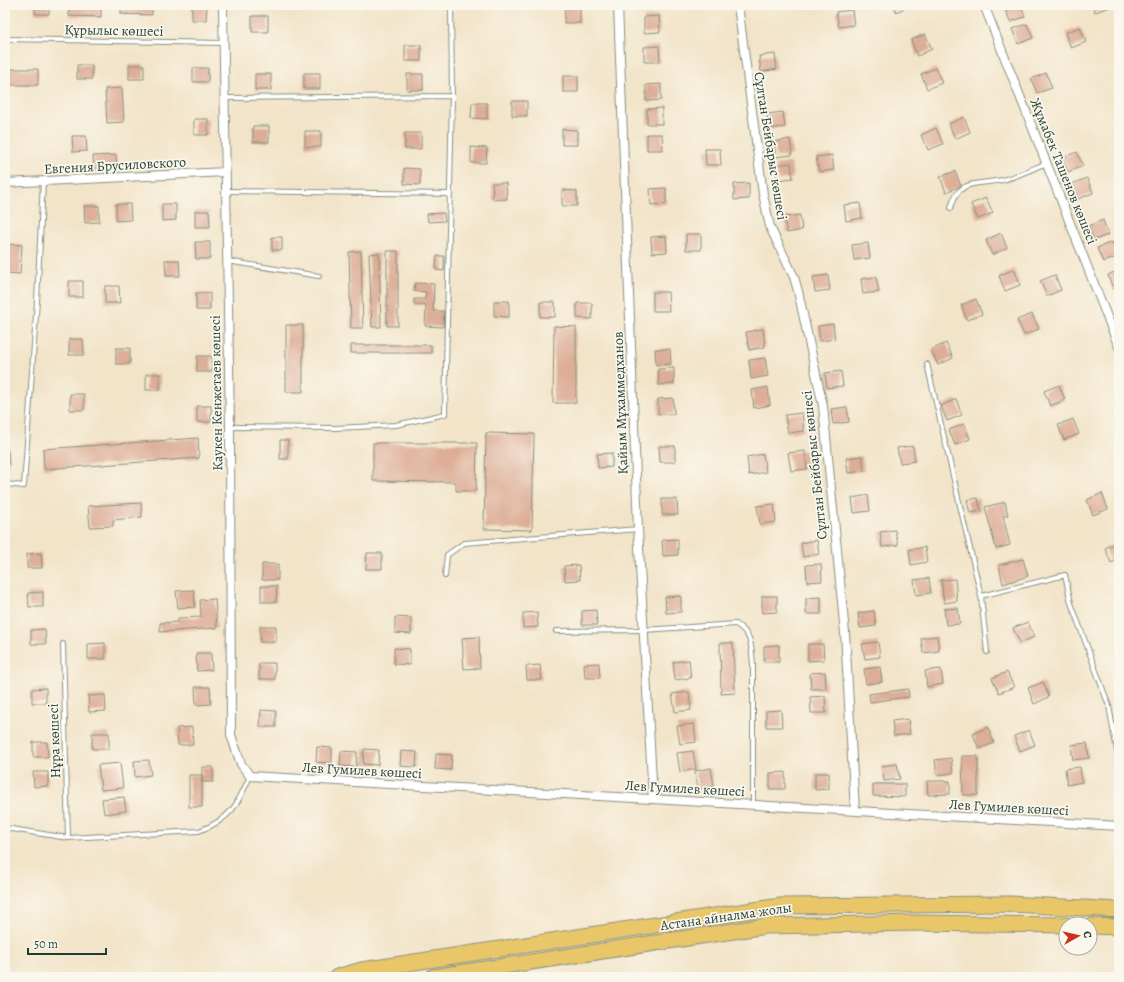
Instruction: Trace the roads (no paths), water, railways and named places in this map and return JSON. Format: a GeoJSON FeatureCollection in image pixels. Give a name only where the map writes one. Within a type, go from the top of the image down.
{"type":"FeatureCollection","features":[{"type":"Feature","properties":{"kind":"highway","name":"Астана айналма жолы"},"geometry":{"type":"LineString","coordinates":[[337,977],[362,970],[780,906],[1010,904],[1119,910]]}},
{"type":"Feature","properties":{"kind":"highway","name":"Астана айналма жолы"},"geometry":{"type":"LineString","coordinates":[[433,977],[766,926],[916,923],[1058,925]]}},
{"type":"Feature","properties":{"kind":"highway"},"geometry":{"type":"LineString","coordinates":[[1098,926],[1119,927]]}},
{"type":"Feature","properties":{"kind":"street","name":"Каукен Кенжетаев көшесі"},"geometry":{"type":"LineString","coordinates":[[223,5],[230,427],[231,735],[241,764],[250,776]]}},
{"type":"Feature","properties":{"kind":"street","name":"Қайым Мұхаммедханов"},"geometry":{"type":"LineString","coordinates":[[618,5],[638,529],[653,799]]}},
{"type":"Feature","properties":{"kind":"street","name":"Сұлтан Бейбарыс көшесі"},"geometry":{"type":"LineString","coordinates":[[738,5],[762,187],[769,220],[783,257],[794,277],[798,291],[822,406],[844,634],[855,811]]}},
{"type":"Feature","properties":{"kind":"street","name":"Жұмабек Ташенов көшесі"},"geometry":{"type":"LineString","coordinates":[[984,5],[1048,163],[1119,347]]}},
{"type":"Feature","properties":{"kind":"street","name":"Евгения Брусиловского"},"geometry":{"type":"LineString","coordinates":[[5,183],[226,172]]}},
{"type":"Feature","properties":{"kind":"street","name":"Лев Гумилев көшесі"},"geometry":{"type":"LineString","coordinates":[[250,776],[1119,826]]}},
{"type":"Feature","properties":{"kind":"lane"},"geometry":{"type":"LineString","coordinates":[[230,427],[336,428],[396,424],[445,414],[452,96],[451,5]]}},
{"type":"Feature","properties":{"kind":"lane","name":"Құрылыс көшесі"},"geometry":{"type":"LineString","coordinates":[[5,39],[223,43]]}},
{"type":"Feature","properties":{"kind":"lane"},"geometry":{"type":"LineString","coordinates":[[224,98],[452,96]]}},
{"type":"Feature","properties":{"kind":"lane"},"geometry":{"type":"LineString","coordinates":[[951,208],[957,193],[972,184],[1007,179],[1048,163]]}},
{"type":"Feature","properties":{"kind":"lane"},"geometry":{"type":"LineString","coordinates":[[5,484],[24,486],[37,301],[43,181]]}},
{"type":"Feature","properties":{"kind":"lane"},"geometry":{"type":"LineString","coordinates":[[226,191],[450,194]]}},
{"type":"Feature","properties":{"kind":"lane"},"geometry":{"type":"LineString","coordinates":[[227,261],[319,276]]}},
{"type":"Feature","properties":{"kind":"lane"},"geometry":{"type":"LineString","coordinates":[[927,364],[981,596],[987,652]]}},
{"type":"Feature","properties":{"kind":"lane"},"geometry":{"type":"LineString","coordinates":[[446,576],[447,555],[464,543],[638,529]]}},
{"type":"Feature","properties":{"kind":"lane"},"geometry":{"type":"LineString","coordinates":[[981,596],[1065,575],[1071,603],[1109,706],[1119,762]]}},
{"type":"Feature","properties":{"kind":"lane"},"geometry":{"type":"LineString","coordinates":[[556,631],[643,630],[736,624],[746,631],[751,645],[753,664],[753,805]]}},
{"type":"Feature","properties":{"kind":"lane","name":"Нұра көшесі"},"geometry":{"type":"LineString","coordinates":[[62,644],[68,838]]}},
{"type":"Feature","properties":{"kind":"lane"},"geometry":{"type":"LineString","coordinates":[[5,828],[68,838],[199,831],[212,826],[238,804],[250,776]]}}]}
